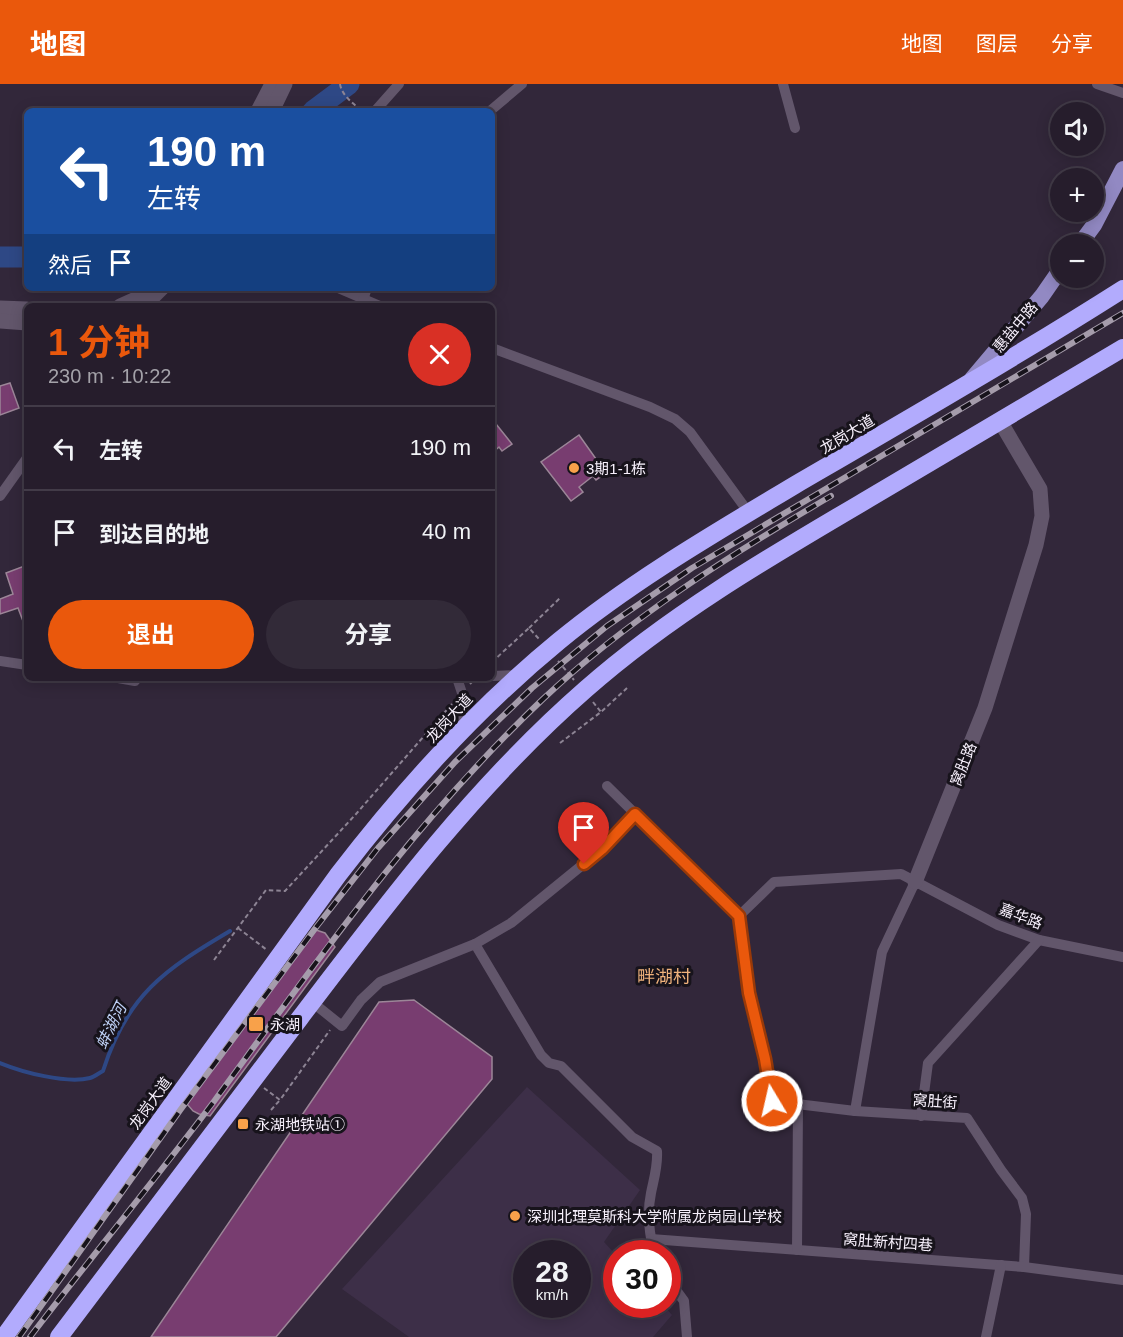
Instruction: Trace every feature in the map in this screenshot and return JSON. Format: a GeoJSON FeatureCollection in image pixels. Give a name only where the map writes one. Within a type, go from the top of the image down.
{"type":"FeatureCollection","features":[{"type":"Feature","properties":{"kind":"highway","name":"龙岗大道"},"geometry":{"type":"LineString","coordinates":[[3,1337],[378,822],[484,706],[560,640],[631,587],[749,513],[1051,335],[1123,289]]}},
{"type":"Feature","properties":{"kind":"highway"},"geometry":{"type":"LineString","coordinates":[[59,1337],[390,899],[502,768],[589,686],[703,601],[775,553],[1123,348]]}},
{"type":"Feature","properties":{"kind":"main road"},"geometry":{"type":"LineString","coordinates":[[1087,234],[1123,169]]}},
{"type":"Feature","properties":{"kind":"main road","name":"惠盐中路"},"geometry":{"type":"LineString","coordinates":[[969,383],[1050,284]]}},
{"type":"Feature","properties":{"kind":"street"},"geometry":{"type":"LineString","coordinates":[[268,102],[285,84]]}},
{"type":"Feature","properties":{"kind":"street"},"geometry":{"type":"LineString","coordinates":[[378,108],[399,84]]}},
{"type":"Feature","properties":{"kind":"street"},"geometry":{"type":"LineString","coordinates":[[494,108],[522,84]]}},
{"type":"Feature","properties":{"kind":"street"},"geometry":{"type":"LineString","coordinates":[[783,84],[795,128]]}},
{"type":"Feature","properties":{"kind":"street"},"geometry":{"type":"LineString","coordinates":[[1097,84],[1123,93]]}},
{"type":"Feature","properties":{"kind":"street"},"geometry":{"type":"LineString","coordinates":[[127,303],[147,291]]}},
{"type":"Feature","properties":{"kind":"street"},"geometry":{"type":"LineString","coordinates":[[147,303],[159,291]]}},
{"type":"Feature","properties":{"kind":"street"},"geometry":{"type":"LineString","coordinates":[[344,291],[372,303]]}},
{"type":"Feature","properties":{"kind":"street"},"geometry":{"type":"LineString","coordinates":[[363,300],[366,291]]}},
{"type":"Feature","properties":{"kind":"street"},"geometry":{"type":"LineString","coordinates":[[0,308],[24,309]]}},
{"type":"Feature","properties":{"kind":"street"},"geometry":{"type":"LineString","coordinates":[[0,321],[24,323]]}},
{"type":"Feature","properties":{"kind":"street"},"geometry":{"type":"LineString","coordinates":[[495,349],[650,407],[675,419],[690,432],[749,513]]}},
{"type":"Feature","properties":{"kind":"street","name":"窝肚路"},"geometry":{"type":"LineString","coordinates":[[855,1111],[882,952],[915,882],[986,708],[1036,545],[1042,516],[1040,489],[1000,421]]}},
{"type":"Feature","properties":{"kind":"street"},"geometry":{"type":"LineString","coordinates":[[0,496],[24,462]]}},
{"type":"Feature","properties":{"kind":"street"},"geometry":{"type":"LineString","coordinates":[[0,661],[24,665]]}},
{"type":"Feature","properties":{"kind":"street"},"geometry":{"type":"LineString","coordinates":[[495,676],[520,675]]}},
{"type":"Feature","properties":{"kind":"street"},"geometry":{"type":"LineString","coordinates":[[458,681],[462,693],[464,728]]}},
{"type":"Feature","properties":{"kind":"street"},"geometry":{"type":"LineString","coordinates":[[607,786],[739,916]]}},
{"type":"Feature","properties":{"kind":"street"},"geometry":{"type":"LineString","coordinates":[[312,1002],[342,1026],[361,1000],[380,982],[475,944],[511,924],[602,849],[635,814]]}},
{"type":"Feature","properties":{"kind":"street","name":"嘉华路"},"geometry":{"type":"LineString","coordinates":[[739,916],[774,882],[901,874],[998,925],[1039,940],[1123,957]]}},
{"type":"Feature","properties":{"kind":"street","name":"窝肚街"},"geometry":{"type":"LineString","coordinates":[[739,916],[749,993],[765,1059],[772,1101],[855,1111],[967,1118],[1000,1170],[1022,1198],[1026,1214],[1024,1267]]}},
{"type":"Feature","properties":{"kind":"street"},"geometry":{"type":"LineString","coordinates":[[921,1116],[928,1063],[1039,940]]}},
{"type":"Feature","properties":{"kind":"street"},"geometry":{"type":"LineString","coordinates":[[475,944],[541,1056],[549,1063],[561,1066],[632,1137],[657,1151],[658,1166],[650,1196],[651,1239]]}},
{"type":"Feature","properties":{"kind":"street"},"geometry":{"type":"LineString","coordinates":[[797,1250],[798,1104]]}},
{"type":"Feature","properties":{"kind":"street","name":"窝肚新村四巷"},"geometry":{"type":"LineString","coordinates":[[651,1239],[1001,1265],[1123,1280]]}},
{"type":"Feature","properties":{"kind":"street"},"geometry":{"type":"LineString","coordinates":[[986,1337],[1001,1265]]}},
{"type":"Feature","properties":{"kind":"street"},"geometry":{"type":"LineString","coordinates":[[681,1297],[684,1301],[687,1337]]}},
{"type":"Feature","properties":{"kind":"path"},"geometry":{"type":"LineString","coordinates":[[340,84],[341,90],[358,108]]}},
{"type":"Feature","properties":{"kind":"path"},"geometry":{"type":"LineString","coordinates":[[530,628],[560,598]]}},
{"type":"Feature","properties":{"kind":"path"},"geometry":{"type":"LineString","coordinates":[[214,960],[266,890],[285,891],[473,681]]}},
{"type":"Feature","properties":{"kind":"path"},"geometry":{"type":"LineString","coordinates":[[560,743],[601,712],[627,688]]}},
{"type":"Feature","properties":{"kind":"path"},"geometry":{"type":"LineString","coordinates":[[238,928],[274,955]]}},
{"type":"Feature","properties":{"kind":"path"},"geometry":{"type":"LineString","coordinates":[[271,1110],[336,1021]]}},
{"type":"Feature","properties":{"kind":"path"},"geometry":{"type":"LineString","coordinates":[[261,1086],[280,1100]]}},
{"type":"Feature","properties":{"kind":"shaded area","name":"深圳北理莫斯科大学附属龙岗园山学校"},"geometry":{"type":"Polygon","coordinates":[[[527,1087],[640,1190],[605,1240],[603,1240],[603,1318],[669,1318],[653,1337],[409,1337],[342,1289],[527,1087]]]}},
{"type":"Feature","properties":{"kind":"building"},"geometry":{"type":"Polygon","coordinates":[[[10,383],[19,408],[0,415],[0,386],[10,383]]]}},
{"type":"Feature","properties":{"kind":"building"},"geometry":{"type":"Polygon","coordinates":[[[495,423],[512,444],[502,451],[499,447],[495,450],[495,423]]]}},
{"type":"Feature","properties":{"kind":"building","name":"3期1-1栋"},"geometry":{"type":"Polygon","coordinates":[[[579,435],[606,473],[596,480],[593,476],[579,487],[583,492],[571,501],[541,462],[579,435]]]}},
{"type":"Feature","properties":{"kind":"building"},"geometry":{"type":"Polygon","coordinates":[[[24,566],[24,624],[18,608],[0,614],[0,599],[13,594],[6,573],[24,566]]]}},
{"type":"Feature","properties":{"kind":"building"},"geometry":{"type":"Polygon","coordinates":[[[313,929],[325,933],[335,947],[210,1116],[193,1111],[187,1104],[313,929]]]}},
{"type":"Feature","properties":{"kind":"building"},"geometry":{"type":"Polygon","coordinates":[[[414,1000],[492,1057],[492,1079],[276,1337],[151,1337],[379,1002],[414,1000]]]}},
{"type":"Feature","properties":{"kind":"waterway"},"geometry":{"type":"LineString","coordinates":[[317,108],[349,84]]}},
{"type":"Feature","properties":{"kind":"waterway"},"geometry":{"type":"LineString","coordinates":[[0,257],[24,257]]}},
{"type":"Feature","properties":{"kind":"waterway","name":"蚌湖河"},"geometry":{"type":"LineString","coordinates":[[0,1063],[57,1078],[80,1079],[95,1076],[103,1071],[124,1023],[136,1004],[151,987],[167,972],[230,931]]}},
{"type":"Feature","properties":{"kind":"railway"},"geometry":{"type":"LineString","coordinates":[[19,1337],[181,1109],[378,848],[455,762],[532,688],[607,626],[692,568],[1123,313]]}},
{"type":"Feature","properties":{"kind":"railway"},"geometry":{"type":"LineString","coordinates":[[30,1337],[192,1130],[370,892],[453,792],[497,745],[576,670],[645,615],[755,541],[831,496]]}},
{"type":"Feature","properties":{"kind":"place","name":"3期1-1栋"},"geometry":{"type":"Point","coordinates":[574,468]}},
{"type":"Feature","properties":{"kind":"place","name":"永湖"},"geometry":{"type":"Point","coordinates":[256,1024]}},
{"type":"Feature","properties":{"kind":"place","name":"永湖地铁站①"},"geometry":{"type":"Point","coordinates":[243,1124]}},
{"type":"Feature","properties":{"kind":"place","name":"深圳北理莫斯科大学附属龙岗园山学校"},"geometry":{"type":"Point","coordinates":[515,1216]}},
{"type":"Feature","properties":{"kind":"district","name":"畔湖村"},"geometry":{"type":"Point","coordinates":[664,977]}},
{"type":"Feature","properties":{"kind":"route"},"geometry":{"type":"LineString","coordinates":[[584,864],[602,849],[635,814],[739,916],[749,993],[765,1059],[772,1101]]}}]}
